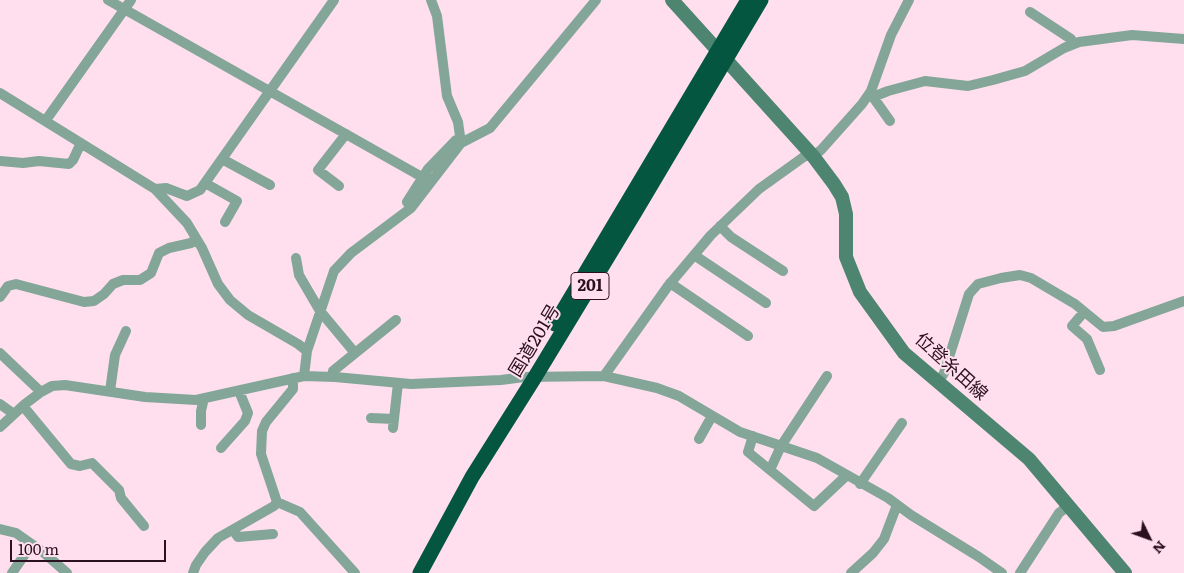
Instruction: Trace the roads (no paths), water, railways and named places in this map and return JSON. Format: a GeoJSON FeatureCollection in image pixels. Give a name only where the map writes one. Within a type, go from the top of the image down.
{"type":"FeatureCollection","features":[{"type":"Feature","properties":{"kind":"highway","name":"国道201号"},"geometry":{"type":"LineString","coordinates":[[721,56],[748,0]]}},
{"type":"Feature","properties":{"kind":"highway","name":"国道201号"},"geometry":{"type":"LineString","coordinates":[[420,573],[529,377],[721,56],[761,0]]}},
{"type":"Feature","properties":{"kind":"highway","name":"国道201号"},"geometry":{"type":"LineString","coordinates":[[410,573],[463,472],[529,377]]}},
{"type":"Feature","properties":{"kind":"main road","name":"位登糸田線"},"geometry":{"type":"LineString","coordinates":[[672,0],[813,156],[834,184],[842,198],[846,214],[846,257],[860,292],[904,353],[1028,459],[1125,573]]}},
{"type":"Feature","properties":{"kind":"street"},"geometry":{"type":"LineString","coordinates":[[108,0],[271,90],[422,177]]}},
{"type":"Feature","properties":{"kind":"street"},"geometry":{"type":"LineString","coordinates":[[46,120],[131,0]]}},
{"type":"Feature","properties":{"kind":"street"},"geometry":{"type":"LineString","coordinates":[[155,188],[166,188],[187,196],[200,190],[334,0]]}},
{"type":"Feature","properties":{"kind":"street"},"geometry":{"type":"LineString","coordinates":[[355,573],[300,512],[277,502],[261,454],[262,432],[266,422],[293,389],[334,271],[351,253],[411,208],[460,140],[458,122],[446,96],[437,16],[431,0]]}},
{"type":"Feature","properties":{"kind":"street"},"geometry":{"type":"LineString","coordinates":[[411,208],[407,202],[428,168],[460,140],[490,128],[596,0]]}},
{"type":"Feature","properties":{"kind":"street"},"geometry":{"type":"LineString","coordinates":[[604,376],[670,283],[720,226],[759,189],[806,156],[813,156],[821,150],[870,96],[891,35],[909,0]]}},
{"type":"Feature","properties":{"kind":"street"},"geometry":{"type":"LineString","coordinates":[[1030,12],[1071,39],[1074,44]]}},
{"type":"Feature","properties":{"kind":"street"},"geometry":{"type":"LineString","coordinates":[[870,96],[925,81],[968,86],[993,80],[1025,71],[1074,44],[1132,35],[1184,39]]}},
{"type":"Feature","properties":{"kind":"street"},"geometry":{"type":"LineString","coordinates":[[0,93],[155,188],[180,214],[196,239],[218,284],[230,300],[248,315],[298,344],[306,351]]}},
{"type":"Feature","properties":{"kind":"street"},"geometry":{"type":"LineString","coordinates":[[870,96],[890,121]]}},
{"type":"Feature","properties":{"kind":"street"},"geometry":{"type":"LineString","coordinates":[[339,186],[318,170],[346,134]]}},
{"type":"Feature","properties":{"kind":"street"},"geometry":{"type":"LineString","coordinates":[[0,161],[23,163],[39,161],[68,164],[73,160],[81,144]]}},
{"type":"Feature","properties":{"kind":"street"},"geometry":{"type":"LineString","coordinates":[[222,159],[270,185]]}},
{"type":"Feature","properties":{"kind":"street"},"geometry":{"type":"LineString","coordinates":[[205,183],[237,201],[225,222]]}},
{"type":"Feature","properties":{"kind":"street"},"geometry":{"type":"LineString","coordinates":[[720,226],[731,237],[783,271]]}},
{"type":"Feature","properties":{"kind":"street"},"geometry":{"type":"LineString","coordinates":[[0,297],[8,286],[16,284],[84,302],[94,301],[113,284],[123,280],[140,280],[151,274],[159,253],[169,248],[191,244],[196,239]]}},
{"type":"Feature","properties":{"kind":"street"},"geometry":{"type":"LineString","coordinates":[[694,255],[766,303]]}},
{"type":"Feature","properties":{"kind":"street"},"geometry":{"type":"LineString","coordinates":[[296,258],[299,275],[320,311],[355,353]]}},
{"type":"Feature","properties":{"kind":"street"},"geometry":{"type":"LineString","coordinates":[[938,383],[944,372],[968,294],[978,284],[1020,275],[1032,278],[1061,295],[1103,327],[1114,326],[1184,301]]}},
{"type":"Feature","properties":{"kind":"street"},"geometry":{"type":"LineString","coordinates":[[670,283],[748,336]]}},
{"type":"Feature","properties":{"kind":"street"},"geometry":{"type":"LineString","coordinates":[[1084,312],[1072,326],[1088,339],[1100,370]]}},
{"type":"Feature","properties":{"kind":"street"},"geometry":{"type":"LineString","coordinates":[[332,376],[333,371],[396,320]]}},
{"type":"Feature","properties":{"kind":"street"},"geometry":{"type":"LineString","coordinates":[[110,391],[115,355],[126,331]]}},
{"type":"Feature","properties":{"kind":"street"},"geometry":{"type":"LineString","coordinates":[[0,353],[41,392]]}},
{"type":"Feature","properties":{"kind":"street"},"geometry":{"type":"LineString","coordinates":[[0,427],[23,406],[52,386],[66,385],[145,397],[196,400],[298,377],[332,376],[411,384],[529,377],[604,376],[657,388],[679,396],[740,432],[817,458],[897,505],[1002,573]]}},
{"type":"Feature","properties":{"kind":"street"},"geometry":{"type":"LineString","coordinates":[[770,470],[781,446],[827,376]]}},
{"type":"Feature","properties":{"kind":"street"},"geometry":{"type":"LineString","coordinates":[[371,418],[393,423],[398,383]]}},
{"type":"Feature","properties":{"kind":"street"},"geometry":{"type":"LineString","coordinates":[[221,448],[245,421],[248,413],[239,391]]}},
{"type":"Feature","properties":{"kind":"street"},"geometry":{"type":"LineString","coordinates":[[201,425],[201,411],[204,398]]}},
{"type":"Feature","properties":{"kind":"street"},"geometry":{"type":"LineString","coordinates":[[0,404],[14,414]]}},
{"type":"Feature","properties":{"kind":"street"},"geometry":{"type":"LineString","coordinates":[[23,406],[70,464],[80,466],[92,463],[119,490],[121,498],[144,526]]}},
{"type":"Feature","properties":{"kind":"street"},"geometry":{"type":"LineString","coordinates":[[699,439],[712,416]]}},
{"type":"Feature","properties":{"kind":"street"},"geometry":{"type":"LineString","coordinates":[[860,484],[902,424]]}},
{"type":"Feature","properties":{"kind":"street"},"geometry":{"type":"LineString","coordinates":[[753,436],[748,452],[814,506],[846,476]]}},
{"type":"Feature","properties":{"kind":"street"},"geometry":{"type":"LineString","coordinates":[[193,573],[204,552],[218,538],[274,506],[277,502]]}},
{"type":"Feature","properties":{"kind":"street"},"geometry":{"type":"LineString","coordinates":[[851,573],[873,553],[884,539],[897,505]]}},
{"type":"Feature","properties":{"kind":"street"},"geometry":{"type":"LineString","coordinates":[[1020,573],[1059,513],[1068,506]]}},
{"type":"Feature","properties":{"kind":"street"},"geometry":{"type":"LineString","coordinates":[[0,529],[16,533],[67,573]]}},
{"type":"Feature","properties":{"kind":"street"},"geometry":{"type":"LineString","coordinates":[[233,530],[238,537],[273,534]]}},
{"type":"Feature","properties":{"kind":"street"},"geometry":{"type":"LineString","coordinates":[[12,573],[32,544]]}}]}
